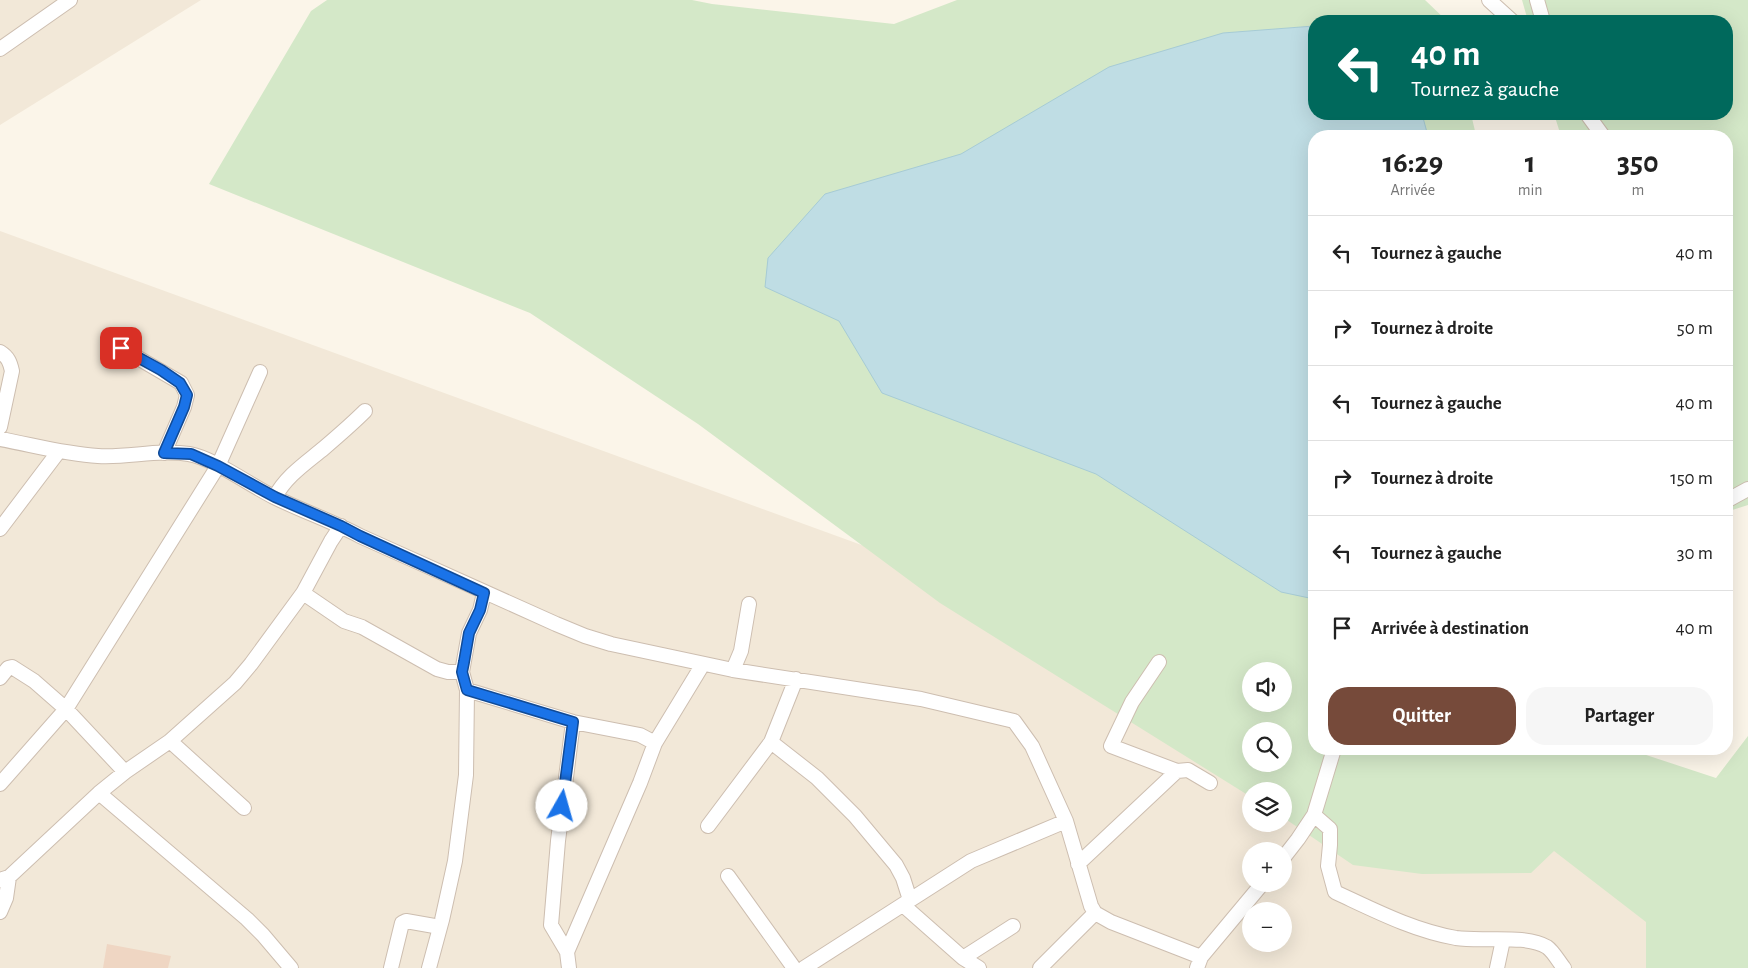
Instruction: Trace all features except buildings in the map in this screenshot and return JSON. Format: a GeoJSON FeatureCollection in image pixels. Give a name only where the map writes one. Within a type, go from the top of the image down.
{"type":"FeatureCollection","features":[{"type":"Feature","properties":{"kind":"street"},"geometry":{"type":"LineString","coordinates":[[0,49],[70,0]]}},
{"type":"Feature","properties":{"kind":"street"},"geometry":{"type":"LineString","coordinates":[[1489,0],[1505,15]]}},
{"type":"Feature","properties":{"kind":"street"},"geometry":{"type":"LineString","coordinates":[[1537,0],[1541,15]]}},
{"type":"Feature","properties":{"kind":"street"},"geometry":{"type":"LineString","coordinates":[[1592,120],[1599,130]]}},
{"type":"Feature","properties":{"kind":"street"},"geometry":{"type":"LineString","coordinates":[[121,348],[180,383],[187,395],[184,407],[164,453]]}},
{"type":"Feature","properties":{"kind":"street"},"geometry":{"type":"LineString","coordinates":[[0,352],[11,363],[12,371],[0,427],[4,440],[59,452],[97,456],[164,453],[191,454],[218,466],[275,497],[484,593],[586,636],[642,652],[733,670],[922,699],[1014,720],[1032,746],[1066,821],[1091,906],[1095,913],[1199,963],[1256,892]]}},
{"type":"Feature","properties":{"kind":"street"},"geometry":{"type":"LineString","coordinates":[[0,784],[66,709],[218,466],[260,372]]}},
{"type":"Feature","properties":{"kind":"street"},"geometry":{"type":"LineString","coordinates":[[275,497],[280,486],[290,476],[346,430],[365,411]]}},
{"type":"Feature","properties":{"kind":"street"},"geometry":{"type":"LineString","coordinates":[[0,530],[59,452]]}},
{"type":"Feature","properties":{"kind":"street"},"geometry":{"type":"LineString","coordinates":[[1733,497],[1748,489]]}},
{"type":"Feature","properties":{"kind":"street"},"geometry":{"type":"LineString","coordinates":[[0,912],[6,898],[5,878],[99,793],[125,772],[170,742],[235,683],[303,593],[330,541],[341,526]]}},
{"type":"Feature","properties":{"kind":"street"},"geometry":{"type":"LineString","coordinates":[[303,593],[344,621],[362,627],[437,669],[448,672],[462,672]]}},
{"type":"Feature","properties":{"kind":"street"},"geometry":{"type":"LineString","coordinates":[[429,968],[455,861],[466,775],[467,690],[462,672],[469,633],[480,610],[484,593]]}},
{"type":"Feature","properties":{"kind":"street"},"geometry":{"type":"LineString","coordinates":[[733,670],[740,651],[750,604]]}},
{"type":"Feature","properties":{"kind":"street"},"geometry":{"type":"LineString","coordinates":[[1159,662],[1132,702],[1110,746],[1177,771],[1188,770],[1210,783]]}},
{"type":"Feature","properties":{"kind":"street"},"geometry":{"type":"LineString","coordinates":[[567,952],[640,783],[655,743],[703,664]]}},
{"type":"Feature","properties":{"kind":"street"},"geometry":{"type":"LineString","coordinates":[[0,678],[8,668],[17,669],[66,709],[125,772]]}},
{"type":"Feature","properties":{"kind":"street"},"geometry":{"type":"LineString","coordinates":[[708,826],[771,742],[796,679]]}},
{"type":"Feature","properties":{"kind":"street"},"geometry":{"type":"LineString","coordinates":[[467,690],[573,722],[640,735],[655,743]]}},
{"type":"Feature","properties":{"kind":"street"},"geometry":{"type":"LineString","coordinates":[[569,968],[567,952],[551,926],[558,841],[573,722]]}},
{"type":"Feature","properties":{"kind":"street"},"geometry":{"type":"LineString","coordinates":[[170,742],[244,808]]}},
{"type":"Feature","properties":{"kind":"street"},"geometry":{"type":"LineString","coordinates":[[771,742],[818,778],[855,816],[896,865],[903,878],[906,902],[963,958],[979,968]]}},
{"type":"Feature","properties":{"kind":"street"},"geometry":{"type":"LineString","coordinates":[[1292,847],[1314,815],[1332,755]]}},
{"type":"Feature","properties":{"kind":"street"},"geometry":{"type":"LineString","coordinates":[[1078,864],[1177,771]]}},
{"type":"Feature","properties":{"kind":"street"},"geometry":{"type":"LineString","coordinates":[[99,793],[246,919],[263,935],[291,968]]}},
{"type":"Feature","properties":{"kind":"street"},"geometry":{"type":"LineString","coordinates":[[1314,815],[1330,829],[1328,866],[1334,892],[1402,924],[1455,938],[1523,940],[1547,947],[1564,968]]}},
{"type":"Feature","properties":{"kind":"street"},"geometry":{"type":"LineString","coordinates":[[804,968],[971,861],[1066,821]]}},
{"type":"Feature","properties":{"kind":"street"},"geometry":{"type":"LineString","coordinates":[[728,876],[794,968]]}},
{"type":"Feature","properties":{"kind":"street"},"geometry":{"type":"LineString","coordinates":[[1040,968],[1095,913]]}},
{"type":"Feature","properties":{"kind":"street"},"geometry":{"type":"LineString","coordinates":[[391,968],[402,923],[406,921],[440,927]]}},
{"type":"Feature","properties":{"kind":"street"},"geometry":{"type":"LineString","coordinates":[[963,958],[1014,926]]}},
{"type":"Feature","properties":{"kind":"street"},"geometry":{"type":"LineString","coordinates":[[1497,968],[1503,940]]}},
{"type":"Feature","properties":{"kind":"shaded area"},"geometry":{"type":"Polygon","coordinates":[[[0,0],[201,0],[0,125],[0,0]]]}},
{"type":"Feature","properties":{"kind":"shaded area"},"geometry":{"type":"Polygon","coordinates":[[[0,231],[1242,684],[1242,712],[1289,712],[1308,740],[1308,755],[1429,755],[1748,968],[0,968],[0,231]]]}},
{"type":"Feature","properties":{"kind":"green space"},"geometry":{"type":"Polygon","coordinates":[[[327,0],[692,0],[712,4],[894,24],[957,0],[1425,0],[1441,15],[1308,15],[1308,120],[1472,120],[1475,130],[1308,130],[1308,755],[1646,755],[1716,778],[1748,736],[1748,968],[1646,968],[1646,922],[1554,851],[1531,873],[1422,874],[1353,865],[1292,823],[1292,782],[1242,782],[1242,791],[940,603],[698,424],[530,313],[209,184],[311,11],[327,0]]]}},
{"type":"Feature","properties":{"kind":"green space"},"geometry":{"type":"Polygon","coordinates":[[[1522,0],[1748,0],[1748,505],[1733,510],[1733,130],[1559,130],[1556,120],[1733,120],[1733,15],[1526,15],[1522,0]]]}},
{"type":"Feature","properties":{"kind":"water"},"geometry":{"type":"Polygon","coordinates":[[[1308,26],[1308,120],[1424,120],[1426,130],[1308,130],[1308,598],[1281,592],[1096,474],[882,393],[839,321],[765,287],[768,258],[825,194],[961,154],[1109,67],[1223,33],[1308,26]]]}},
{"type":"Feature","properties":{"kind":"route"},"geometry":{"type":"LineString","coordinates":[[121,348],[180,383],[187,395],[184,407],[164,453],[191,454],[218,466],[275,497],[484,593],[480,610],[469,633],[462,672],[467,690],[573,722],[562,806]]}}]}
